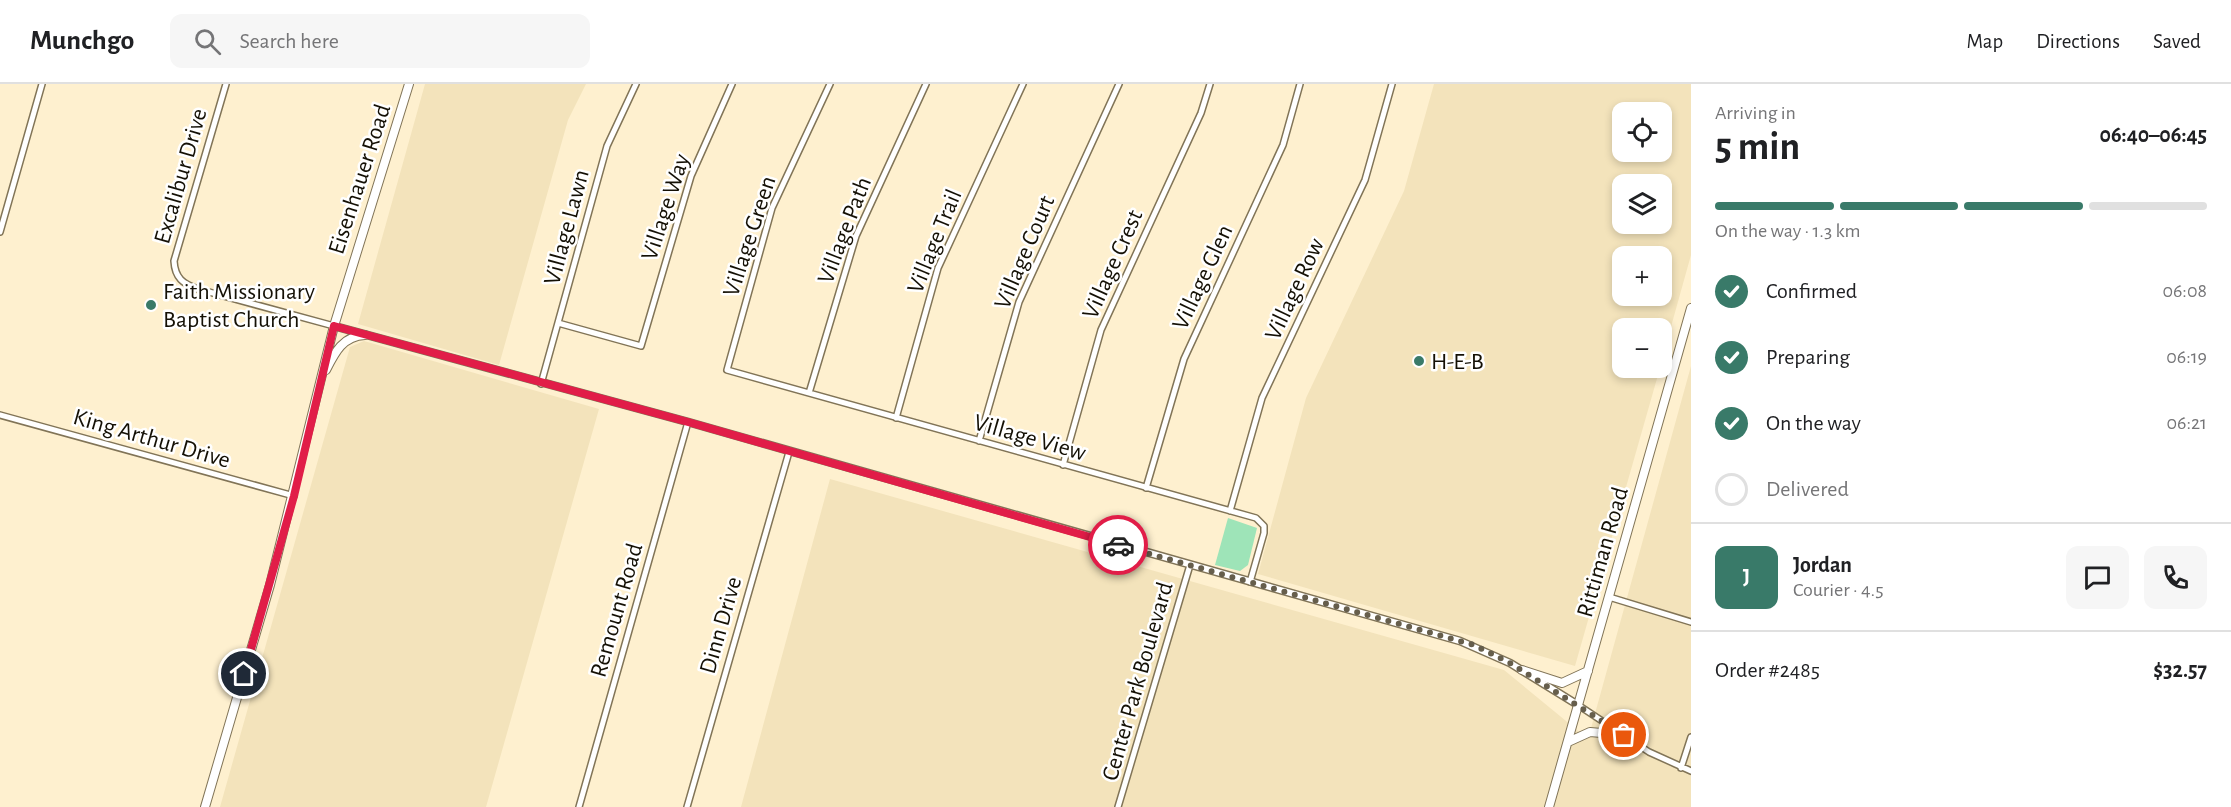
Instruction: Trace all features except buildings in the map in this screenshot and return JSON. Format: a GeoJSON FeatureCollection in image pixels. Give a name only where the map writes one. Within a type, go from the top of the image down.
{"type":"FeatureCollection","features":[{"type":"Feature","properties":{"kind":"main road","name":"Eisenhauer Road"},"geometry":{"type":"LineString","coordinates":[[205,807],[294,496],[334,326],[409,84]]}},
{"type":"Feature","properties":{"kind":"main road","name":"Rittiman Road"},"geometry":{"type":"LineString","coordinates":[[1549,807],[1691,309]]}},
{"type":"Feature","properties":{"kind":"main road"},"geometry":{"type":"LineString","coordinates":[[318,388],[340,345],[352,337],[366,335]]}},
{"type":"Feature","properties":{"kind":"main road"},"geometry":{"type":"LineString","coordinates":[[1522,670],[1562,683],[1588,671]]}},
{"type":"Feature","properties":{"kind":"main road"},"geometry":{"type":"LineString","coordinates":[[1568,742],[1590,732],[1624,735]]}},
{"type":"Feature","properties":{"kind":"street"},"geometry":{"type":"LineString","coordinates":[[0,232],[42,84]]}},
{"type":"Feature","properties":{"kind":"street","name":"Excalibur Drive"},"geometry":{"type":"LineString","coordinates":[[226,84],[174,261],[178,278],[198,289],[334,326]]}},
{"type":"Feature","properties":{"kind":"street","name":"Village Lawn"},"geometry":{"type":"LineString","coordinates":[[541,384],[607,146],[636,84]]}},
{"type":"Feature","properties":{"kind":"street","name":"Village Way"},"geometry":{"type":"LineString","coordinates":[[558,323],[641,346],[691,176],[732,84]]}},
{"type":"Feature","properties":{"kind":"street","name":"Village Green"},"geometry":{"type":"LineString","coordinates":[[727,370],[772,208],[830,84]]}},
{"type":"Feature","properties":{"kind":"street","name":"Village Path"},"geometry":{"type":"LineString","coordinates":[[809,393],[856,236],[926,84]]}},
{"type":"Feature","properties":{"kind":"street","name":"Village Trail"},"geometry":{"type":"LineString","coordinates":[[896,418],[938,268],[1023,84]]}},
{"type":"Feature","properties":{"kind":"street","name":"Village Court"},"geometry":{"type":"LineString","coordinates":[[978,441],[1019,302],[1119,84]]}},
{"type":"Feature","properties":{"kind":"street","name":"Village Crest"},"geometry":{"type":"LineString","coordinates":[[1063,465],[1101,330],[1201,113],[1210,84]]}},
{"type":"Feature","properties":{"kind":"street","name":"Village Glen"},"geometry":{"type":"LineString","coordinates":[[1146,488],[1184,359],[1283,146],[1300,84]]}},
{"type":"Feature","properties":{"kind":"street","name":"Village Row"},"geometry":{"type":"LineString","coordinates":[[1230,511],[1262,398],[1365,180],[1392,84]]}},
{"type":"Feature","properties":{"kind":"street"},"geometry":{"type":"LineString","coordinates":[[334,326],[688,422],[1461,640],[1489,651],[1624,735],[1681,768],[1691,771]]}},
{"type":"Feature","properties":{"kind":"street","name":"Village View"},"geometry":{"type":"LineString","coordinates":[[727,370],[1256,518],[1264,526],[1250,582]]}},
{"type":"Feature","properties":{"kind":"street","name":"King Arthur Drive"},"geometry":{"type":"LineString","coordinates":[[0,415],[294,496]]}},
{"type":"Feature","properties":{"kind":"street","name":"Remount Road"},"geometry":{"type":"LineString","coordinates":[[579,807],[688,422]]}},
{"type":"Feature","properties":{"kind":"street","name":"Dinn Drive"},"geometry":{"type":"LineString","coordinates":[[687,807],[789,452]]}},
{"type":"Feature","properties":{"kind":"street","name":"Center Park Boulevard"},"geometry":{"type":"LineString","coordinates":[[1118,807],[1190,565]]}},
{"type":"Feature","properties":{"kind":"street"},"geometry":{"type":"LineString","coordinates":[[1609,597],[1691,622]]}},
{"type":"Feature","properties":{"kind":"street"},"geometry":{"type":"LineString","coordinates":[[1681,768],[1691,737]]}},
{"type":"Feature","properties":{"kind":"shaded area"},"geometry":{"type":"Polygon","coordinates":[[[425,84],[586,84],[568,120],[499,365],[358,324],[425,84]]]}},
{"type":"Feature","properties":{"kind":"shaded area"},"geometry":{"type":"Polygon","coordinates":[[[1434,84],[1691,84],[1691,255],[1672,323],[1672,318],[1612,318],[1612,378],[1657,378],[1575,666],[1258,574],[1306,398],[1404,191],[1434,84]]]}},
{"type":"Feature","properties":{"kind":"shaded area"},"geometry":{"type":"Polygon","coordinates":[[[364,341],[599,409],[486,807],[220,807],[350,347],[364,341]]]}},
{"type":"Feature","properties":{"kind":"shaded area"},"geometry":{"type":"Polygon","coordinates":[[[1691,366],[1691,807],[741,807],[830,479],[1504,670],[1588,739],[1691,366]]]}},
{"type":"Feature","properties":{"kind":"green space"},"geometry":{"type":"Polygon","coordinates":[[[1228,518],[1257,528],[1248,565],[1240,571],[1215,565],[1228,518]]]}},
{"type":"Feature","properties":{"kind":"way so far"},"geometry":{"type":"LineString","coordinates":[[1118,545],[1461,640],[1489,651],[1510,663],[1624,735]]}},
{"type":"Feature","properties":{"kind":"place","name":"Faith Missionary Baptist Church"},"geometry":{"type":"Point","coordinates":[151,305]}},
{"type":"Feature","properties":{"kind":"place","name":"H-E-B"},"geometry":{"type":"Point","coordinates":[1419,361]}},
{"type":"Feature","properties":{"kind":"route"},"geometry":{"type":"LineString","coordinates":[[244,674],[294,496],[334,326],[688,422],[1118,545]]}}]}
